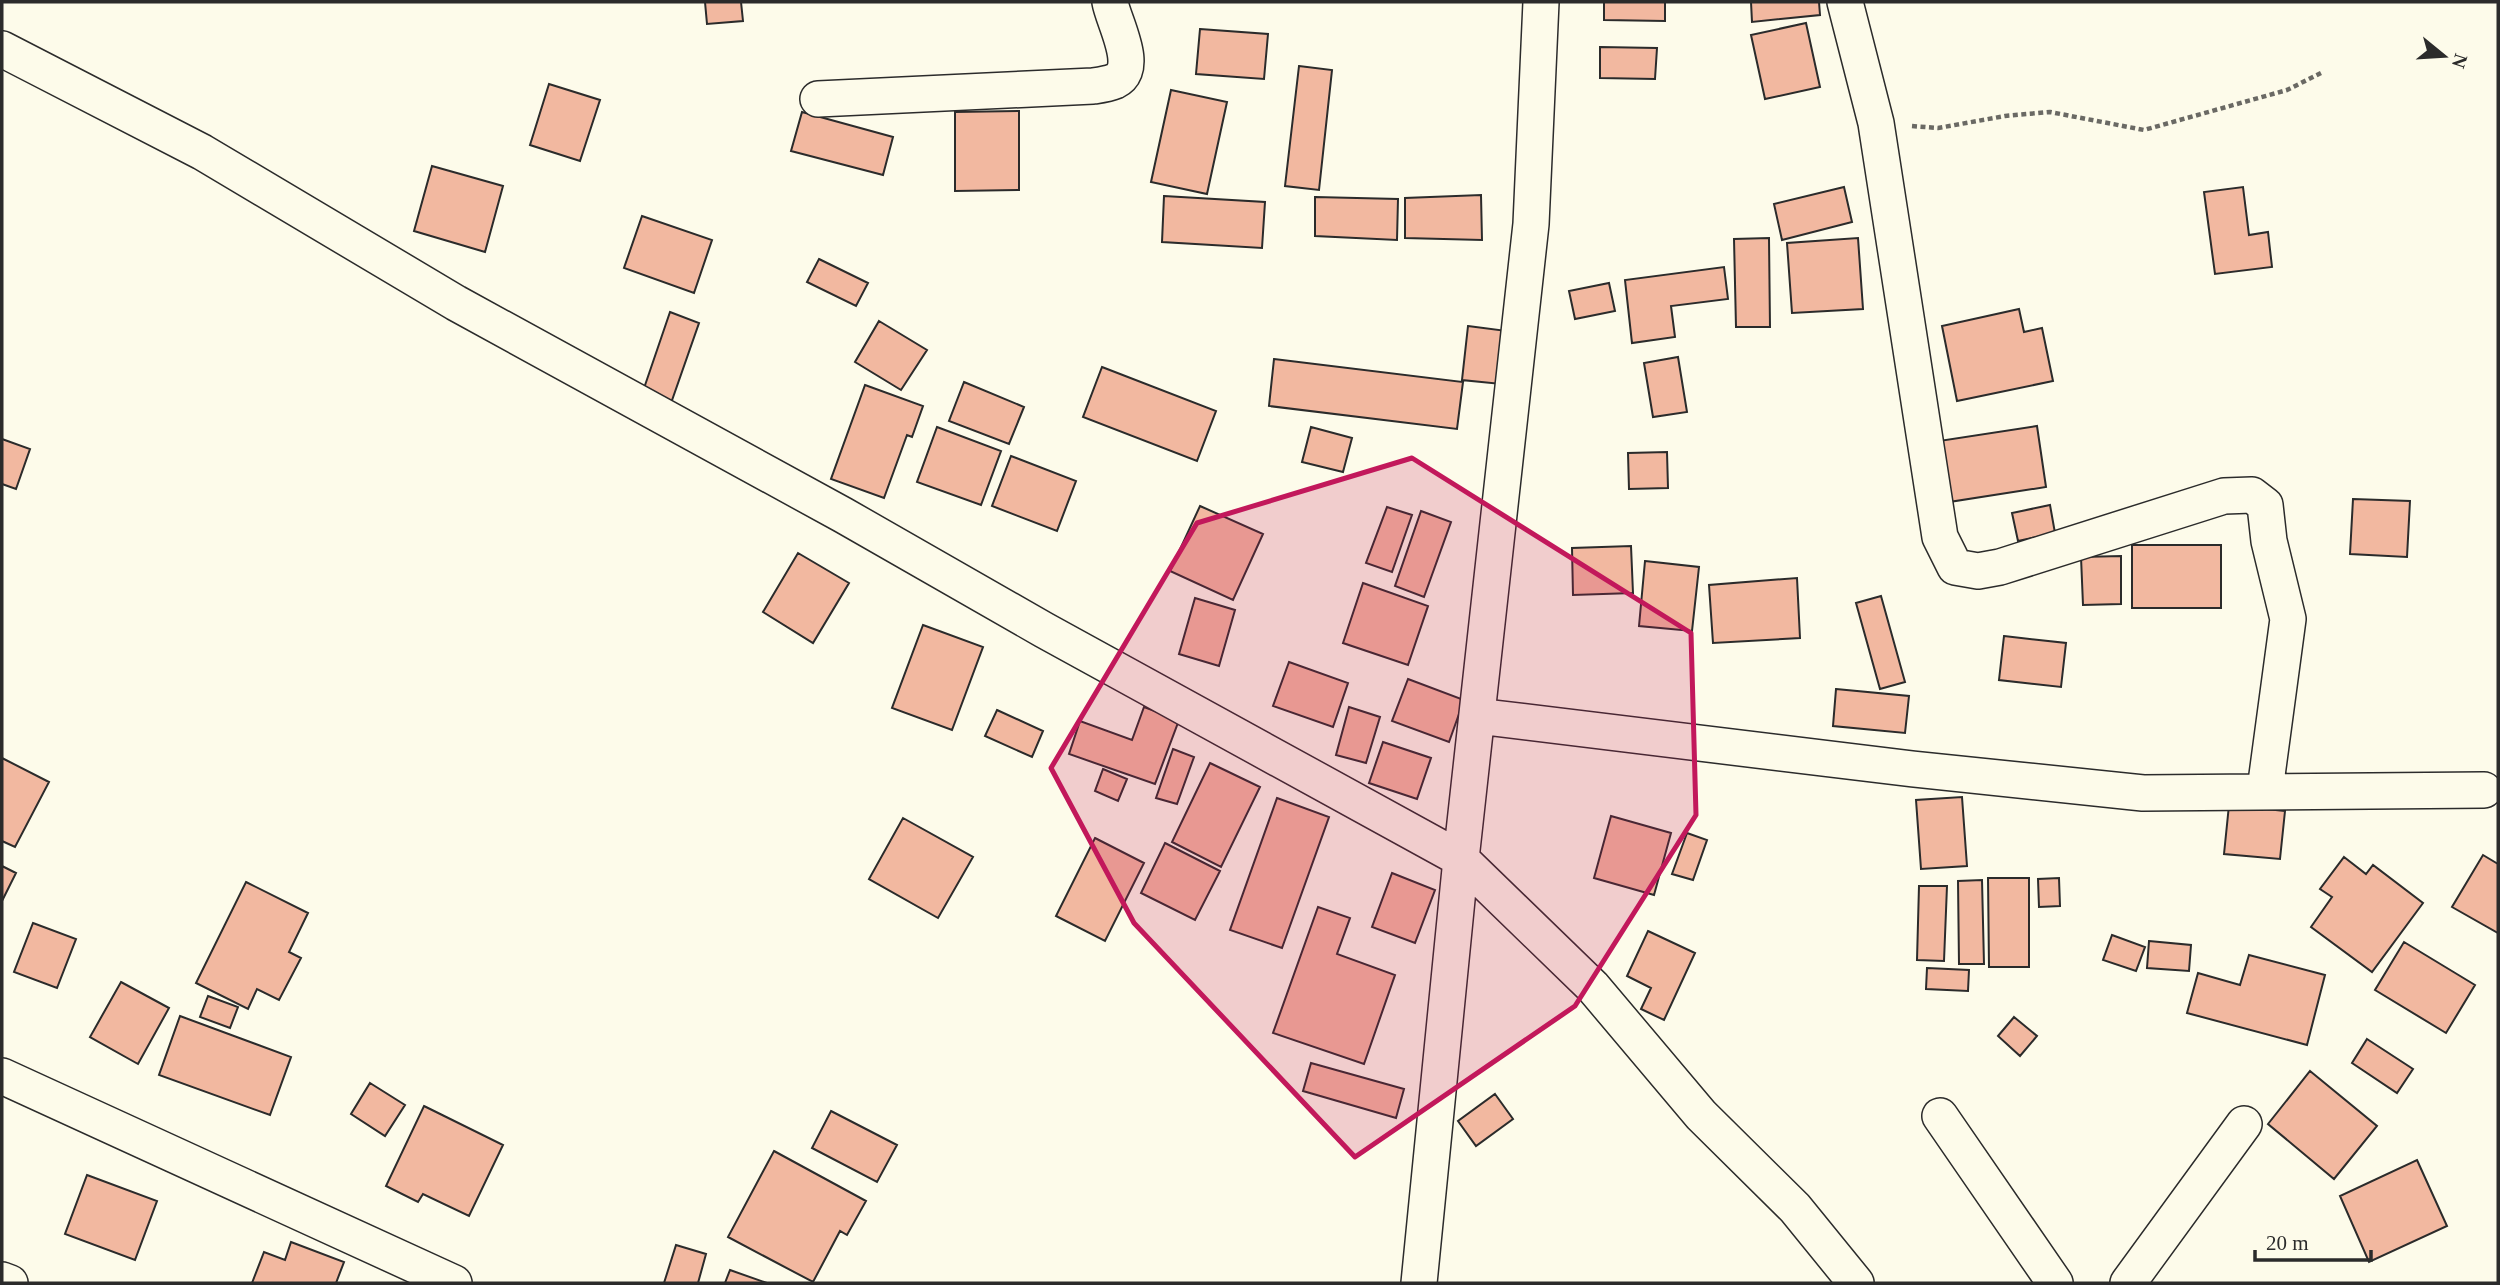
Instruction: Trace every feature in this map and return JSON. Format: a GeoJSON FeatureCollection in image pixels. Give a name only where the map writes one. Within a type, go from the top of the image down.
{"type":"FeatureCollection","features":[{"type":"Feature","properties":{"kind":"street"},"geometry":{"type":"LineString","coordinates":[[818,99],[1093,86],[1118,80],[1125,72],[1127,59],[1110,2]]}},
{"type":"Feature","properties":{"kind":"street"},"geometry":{"type":"LineString","coordinates":[[1419,1283],[1461,859],[1531,223],[1541,2]]}},
{"type":"Feature","properties":{"kind":"street"},"geometry":{"type":"LineString","coordinates":[[1845,2],[1876,123],[1940,537],[1955,567],[1978,571],[2000,567],[2224,496],[2252,495],[2265,505],[2269,541],[2288,619],[2265,790]]}},
{"type":"Feature","properties":{"kind":"street"},"geometry":{"type":"LineString","coordinates":[[2,49],[202,152],[456,303],[843,515],[1044,631],[1461,859],[1593,987],[1700,1115],[1796,1208],[1856,1283]]}},
{"type":"Feature","properties":{"kind":"street"},"geometry":{"type":"LineString","coordinates":[[1477,716],[1913,769],[2143,793],[2484,790]]}},
{"type":"Feature","properties":{"kind":"street"},"geometry":{"type":"LineString","coordinates":[[2,1076],[454,1283]]}},
{"type":"Feature","properties":{"kind":"street"},"geometry":{"type":"LineString","coordinates":[[1940,1116],[2055,1283]]}},
{"type":"Feature","properties":{"kind":"street"},"geometry":{"type":"LineString","coordinates":[[2128,1283],[2244,1124]]}},
{"type":"Feature","properties":{"kind":"street"},"geometry":{"type":"LineString","coordinates":[[2,1280],[10,1283]]}},
{"type":"Feature","properties":{"kind":"path"},"geometry":{"type":"LineString","coordinates":[[1876,123],[1938,128],[2005,116],[2050,112],[2144,130],[2287,90],[2323,72]]}},
{"type":"Feature","properties":{"kind":"highlighted area"},"geometry":{"type":"Polygon","coordinates":[[[1412,458],[1691,633],[1696,815],[1575,1006],[1355,1157],[1134,923],[1051,768],[1197,523],[1412,458]]]}},
{"type":"Feature","properties":{"kind":"building"},"geometry":{"type":"Polygon","coordinates":[[[705,2],[741,2],[743,21],[707,24],[705,2]]]}},
{"type":"Feature","properties":{"kind":"building"},"geometry":{"type":"Polygon","coordinates":[[[1604,2],[1665,2],[1665,21],[1604,20],[1604,2]]]}},
{"type":"Feature","properties":{"kind":"building"},"geometry":{"type":"Polygon","coordinates":[[[1751,2],[1819,2],[1820,15],[1752,22],[1751,2]]]}},
{"type":"Feature","properties":{"kind":"building"},"geometry":{"type":"Polygon","coordinates":[[[1806,23],[1820,87],[1765,99],[1751,35],[1806,23]]]}},
{"type":"Feature","properties":{"kind":"building"},"geometry":{"type":"Polygon","coordinates":[[[1200,29],[1268,34],[1264,79],[1196,74],[1200,29]]]}},
{"type":"Feature","properties":{"kind":"building"},"geometry":{"type":"Polygon","coordinates":[[[1600,47],[1657,48],[1655,79],[1600,78],[1600,47]]]}},
{"type":"Feature","properties":{"kind":"building"},"geometry":{"type":"Polygon","coordinates":[[[1299,66],[1332,70],[1319,190],[1285,186],[1299,66]]]}},
{"type":"Feature","properties":{"kind":"building"},"geometry":{"type":"Polygon","coordinates":[[[549,84],[600,100],[580,161],[530,145],[549,84]]]}},
{"type":"Feature","properties":{"kind":"building"},"geometry":{"type":"Polygon","coordinates":[[[1171,90],[1227,102],[1207,194],[1151,182],[1171,90]]]}},
{"type":"Feature","properties":{"kind":"building"},"geometry":{"type":"Polygon","coordinates":[[[1019,111],[1019,190],[955,191],[955,112],[1019,111]]]}},
{"type":"Feature","properties":{"kind":"building"},"geometry":{"type":"Polygon","coordinates":[[[802,112],[893,137],[883,175],[791,151],[802,112]]]}},
{"type":"Feature","properties":{"kind":"building"},"geometry":{"type":"Polygon","coordinates":[[[432,166],[503,186],[485,252],[414,231],[432,166]]]}},
{"type":"Feature","properties":{"kind":"building"},"geometry":{"type":"Polygon","coordinates":[[[1844,187],[1852,222],[1782,240],[1774,204],[1844,187]]]}},
{"type":"Feature","properties":{"kind":"building"},"geometry":{"type":"Polygon","coordinates":[[[2243,187],[2249,235],[2268,232],[2272,267],[2215,274],[2204,192],[2243,187]]]}},
{"type":"Feature","properties":{"kind":"building"},"geometry":{"type":"Polygon","coordinates":[[[1481,195],[1482,240],[1405,238],[1405,198],[1481,195]]]}},
{"type":"Feature","properties":{"kind":"building"},"geometry":{"type":"Polygon","coordinates":[[[1164,196],[1265,202],[1262,248],[1162,242],[1164,196]]]}},
{"type":"Feature","properties":{"kind":"building"},"geometry":{"type":"Polygon","coordinates":[[[1315,197],[1398,199],[1397,240],[1315,236],[1315,197]]]}},
{"type":"Feature","properties":{"kind":"building"},"geometry":{"type":"Polygon","coordinates":[[[642,216],[712,240],[694,293],[624,268],[642,216]]]}},
{"type":"Feature","properties":{"kind":"building"},"geometry":{"type":"Polygon","coordinates":[[[1769,238],[1770,327],[1736,327],[1734,239],[1769,238]]]}},
{"type":"Feature","properties":{"kind":"building"},"geometry":{"type":"Polygon","coordinates":[[[1858,238],[1863,309],[1792,313],[1787,243],[1858,238]]]}},
{"type":"Feature","properties":{"kind":"building"},"geometry":{"type":"Polygon","coordinates":[[[819,259],[868,283],[856,306],[807,282],[819,259]]]}},
{"type":"Feature","properties":{"kind":"building"},"geometry":{"type":"Polygon","coordinates":[[[1724,267],[1728,299],[1671,306],[1675,337],[1632,343],[1625,280],[1724,267]]]}},
{"type":"Feature","properties":{"kind":"building"},"geometry":{"type":"Polygon","coordinates":[[[1609,283],[1615,311],[1575,319],[1569,291],[1609,283]]]}},
{"type":"Feature","properties":{"kind":"building"},"geometry":{"type":"Polygon","coordinates":[[[2019,309],[2024,332],[2042,328],[2053,381],[1957,401],[1942,326],[2019,309]]]}},
{"type":"Feature","properties":{"kind":"building"},"geometry":{"type":"Polygon","coordinates":[[[670,312],[699,323],[670,406],[641,397],[670,312]]]}},
{"type":"Feature","properties":{"kind":"building"},"geometry":{"type":"Polygon","coordinates":[[[879,321],[927,350],[901,390],[855,362],[879,321]]]}},
{"type":"Feature","properties":{"kind":"building"},"geometry":{"type":"Polygon","coordinates":[[[1468,326],[1507,331],[1501,384],[1462,380],[1468,326]]]}},
{"type":"Feature","properties":{"kind":"building"},"geometry":{"type":"Polygon","coordinates":[[[1678,357],[1687,412],[1653,417],[1644,363],[1678,357]]]}},
{"type":"Feature","properties":{"kind":"building"},"geometry":{"type":"Polygon","coordinates":[[[1274,359],[1463,382],[1457,429],[1269,406],[1274,359]]]}},
{"type":"Feature","properties":{"kind":"building"},"geometry":{"type":"Polygon","coordinates":[[[1102,367],[1216,411],[1197,461],[1083,417],[1102,367]]]}},
{"type":"Feature","properties":{"kind":"building"},"geometry":{"type":"Polygon","coordinates":[[[964,382],[1024,407],[1009,444],[949,421],[964,382]]]}},
{"type":"Feature","properties":{"kind":"building"},"geometry":{"type":"Polygon","coordinates":[[[865,385],[923,406],[912,437],[907,435],[884,498],[831,479],[865,385]]]}},
{"type":"Feature","properties":{"kind":"building"},"geometry":{"type":"Polygon","coordinates":[[[2037,426],[2046,487],[1949,502],[1939,441],[2037,426]]]}},
{"type":"Feature","properties":{"kind":"building"},"geometry":{"type":"Polygon","coordinates":[[[937,427],[1001,451],[981,505],[917,482],[937,427]]]}},
{"type":"Feature","properties":{"kind":"building"},"geometry":{"type":"Polygon","coordinates":[[[1311,427],[1352,438],[1343,472],[1302,462],[1311,427]]]}},
{"type":"Feature","properties":{"kind":"building"},"geometry":{"type":"Polygon","coordinates":[[[2,439],[30,449],[16,489],[2,484],[2,439]]]}},
{"type":"Feature","properties":{"kind":"building"},"geometry":{"type":"Polygon","coordinates":[[[1667,452],[1668,488],[1629,489],[1628,453],[1667,452]]]}},
{"type":"Feature","properties":{"kind":"building"},"geometry":{"type":"Polygon","coordinates":[[[1011,456],[1076,481],[1057,531],[992,506],[1011,456]]]}},
{"type":"Feature","properties":{"kind":"building"},"geometry":{"type":"Polygon","coordinates":[[[2353,499],[2410,501],[2407,557],[2350,554],[2353,499]]]}},
{"type":"Feature","properties":{"kind":"building"},"geometry":{"type":"Polygon","coordinates":[[[2050,505],[2055,533],[2018,541],[2012,513],[2050,505]]]}},
{"type":"Feature","properties":{"kind":"building"},"geometry":{"type":"Polygon","coordinates":[[[1200,506],[1263,534],[1233,600],[1170,571],[1200,506]]]}},
{"type":"Feature","properties":{"kind":"building"},"geometry":{"type":"Polygon","coordinates":[[[1387,507],[1412,515],[1392,572],[1366,563],[1387,507]]]}},
{"type":"Feature","properties":{"kind":"building"},"geometry":{"type":"Polygon","coordinates":[[[1421,511],[1451,522],[1424,597],[1395,586],[1421,511]]]}},
{"type":"Feature","properties":{"kind":"building"},"geometry":{"type":"Polygon","coordinates":[[[2132,545],[2221,545],[2221,608],[2132,608],[2132,545]]]}},
{"type":"Feature","properties":{"kind":"building"},"geometry":{"type":"Polygon","coordinates":[[[1631,546],[1633,593],[1573,595],[1572,548],[1631,546]]]}},
{"type":"Feature","properties":{"kind":"building"},"geometry":{"type":"Polygon","coordinates":[[[798,553],[849,583],[813,643],[763,612],[798,553]]]}},
{"type":"Feature","properties":{"kind":"building"},"geometry":{"type":"Polygon","coordinates":[[[2121,556],[2121,604],[2083,605],[2081,557],[2121,556]]]}},
{"type":"Feature","properties":{"kind":"building"},"geometry":{"type":"Polygon","coordinates":[[[1645,561],[1699,567],[1692,631],[1639,626],[1645,561]]]}},
{"type":"Feature","properties":{"kind":"building"},"geometry":{"type":"Polygon","coordinates":[[[1797,578],[1800,638],[1713,643],[1709,585],[1797,578]]]}},
{"type":"Feature","properties":{"kind":"building"},"geometry":{"type":"Polygon","coordinates":[[[1363,583],[1428,606],[1408,665],[1343,643],[1363,583]]]}},
{"type":"Feature","properties":{"kind":"building"},"geometry":{"type":"Polygon","coordinates":[[[1881,596],[1905,682],[1880,689],[1856,603],[1881,596]]]}},
{"type":"Feature","properties":{"kind":"building"},"geometry":{"type":"Polygon","coordinates":[[[1195,598],[1235,610],[1219,666],[1179,654],[1195,598]]]}},
{"type":"Feature","properties":{"kind":"building"},"geometry":{"type":"Polygon","coordinates":[[[923,625],[983,647],[952,730],[892,708],[923,625]]]}},
{"type":"Feature","properties":{"kind":"building"},"geometry":{"type":"Polygon","coordinates":[[[2004,636],[2066,643],[2061,687],[1999,680],[2004,636]]]}},
{"type":"Feature","properties":{"kind":"building"},"geometry":{"type":"Polygon","coordinates":[[[1289,662],[1348,683],[1333,727],[1273,706],[1289,662]]]}},
{"type":"Feature","properties":{"kind":"building"},"geometry":{"type":"Polygon","coordinates":[[[1408,679],[1464,700],[1449,742],[1392,721],[1408,679]]]}},
{"type":"Feature","properties":{"kind":"building"},"geometry":{"type":"Polygon","coordinates":[[[1836,689],[1909,696],[1905,733],[1833,726],[1836,689]]]}},
{"type":"Feature","properties":{"kind":"building"},"geometry":{"type":"Polygon","coordinates":[[[1144,707],[1179,720],[1155,784],[1069,754],[1080,721],[1132,740],[1144,707]]]}},
{"type":"Feature","properties":{"kind":"building"},"geometry":{"type":"Polygon","coordinates":[[[1349,707],[1380,717],[1366,763],[1336,755],[1349,707]]]}},
{"type":"Feature","properties":{"kind":"building"},"geometry":{"type":"Polygon","coordinates":[[[997,710],[1043,731],[1032,757],[985,736],[997,710]]]}},
{"type":"Feature","properties":{"kind":"building"},"geometry":{"type":"Polygon","coordinates":[[[1383,742],[1431,758],[1417,799],[1369,783],[1383,742]]]}},
{"type":"Feature","properties":{"kind":"building"},"geometry":{"type":"Polygon","coordinates":[[[1173,749],[1194,757],[1177,804],[1156,798],[1173,749]]]}},
{"type":"Feature","properties":{"kind":"building"},"geometry":{"type":"Polygon","coordinates":[[[2,758],[49,782],[15,847],[2,841],[2,758]]]}},
{"type":"Feature","properties":{"kind":"building"},"geometry":{"type":"Polygon","coordinates":[[[1210,763],[1260,787],[1221,867],[1172,842],[1210,763]]]}},
{"type":"Feature","properties":{"kind":"building"},"geometry":{"type":"Polygon","coordinates":[[[1103,769],[1127,779],[1118,801],[1095,791],[1103,769]]]}},
{"type":"Feature","properties":{"kind":"building"},"geometry":{"type":"Polygon","coordinates":[[[1962,797],[1967,866],[1921,869],[1916,800],[1962,797]]]}},
{"type":"Feature","properties":{"kind":"building"},"geometry":{"type":"Polygon","coordinates":[[[1277,798],[1329,817],[1282,948],[1230,930],[1277,798]]]}},
{"type":"Feature","properties":{"kind":"building"},"geometry":{"type":"Polygon","coordinates":[[[2229,805],[2285,811],[2280,859],[2224,854],[2229,805]]]}},
{"type":"Feature","properties":{"kind":"building"},"geometry":{"type":"Polygon","coordinates":[[[1611,816],[1671,833],[1654,895],[1594,878],[1611,816]]]}},
{"type":"Feature","properties":{"kind":"building"},"geometry":{"type":"Polygon","coordinates":[[[903,818],[973,857],[938,918],[869,879],[903,818]]]}},
{"type":"Feature","properties":{"kind":"building"},"geometry":{"type":"Polygon","coordinates":[[[1687,833],[1707,840],[1693,880],[1672,874],[1687,833]]]}},
{"type":"Feature","properties":{"kind":"building"},"geometry":{"type":"Polygon","coordinates":[[[1095,838],[1144,863],[1105,941],[1056,916],[1095,838]]]}},
{"type":"Feature","properties":{"kind":"building"},"geometry":{"type":"Polygon","coordinates":[[[1165,843],[1220,871],[1195,920],[1141,893],[1165,843]]]}},
{"type":"Feature","properties":{"kind":"building"},"geometry":{"type":"Polygon","coordinates":[[[2483,855],[2498,864],[2498,933],[2452,907],[2483,855]]]}},
{"type":"Feature","properties":{"kind":"building"},"geometry":{"type":"Polygon","coordinates":[[[2344,857],[2366,874],[2373,865],[2423,903],[2372,972],[2311,927],[2332,897],[2320,889],[2344,857]]]}},
{"type":"Feature","properties":{"kind":"building"},"geometry":{"type":"Polygon","coordinates":[[[2,866],[16,873],[2,901],[2,866]]]}},
{"type":"Feature","properties":{"kind":"building"},"geometry":{"type":"Polygon","coordinates":[[[1392,873],[1435,890],[1415,943],[1372,927],[1392,873]]]}},
{"type":"Feature","properties":{"kind":"building"},"geometry":{"type":"Polygon","coordinates":[[[1988,878],[2029,878],[2029,967],[1989,967],[1988,878]]]}},
{"type":"Feature","properties":{"kind":"building"},"geometry":{"type":"Polygon","coordinates":[[[2059,878],[2060,906],[2039,907],[2038,879],[2059,878]]]}},
{"type":"Feature","properties":{"kind":"building"},"geometry":{"type":"Polygon","coordinates":[[[1982,880],[1984,964],[1959,964],[1958,881],[1982,880]]]}},
{"type":"Feature","properties":{"kind":"building"},"geometry":{"type":"Polygon","coordinates":[[[246,882],[308,913],[289,952],[301,958],[279,1000],[257,989],[248,1009],[196,983],[246,882]]]}},
{"type":"Feature","properties":{"kind":"building"},"geometry":{"type":"Polygon","coordinates":[[[1919,886],[1947,886],[1944,961],[1917,960],[1919,886]]]}},
{"type":"Feature","properties":{"kind":"building"},"geometry":{"type":"Polygon","coordinates":[[[1318,907],[1350,918],[1337,954],[1395,975],[1364,1064],[1273,1033],[1318,907]]]}},
{"type":"Feature","properties":{"kind":"building"},"geometry":{"type":"Polygon","coordinates":[[[33,923],[76,939],[57,988],[14,972],[33,923]]]}},
{"type":"Feature","properties":{"kind":"building"},"geometry":{"type":"Polygon","coordinates":[[[1648,931],[1695,953],[1664,1020],[1641,1009],[1651,988],[1627,976],[1648,931]]]}},
{"type":"Feature","properties":{"kind":"building"},"geometry":{"type":"Polygon","coordinates":[[[2112,935],[2145,947],[2136,971],[2103,960],[2112,935]]]}},
{"type":"Feature","properties":{"kind":"building"},"geometry":{"type":"Polygon","coordinates":[[[2149,941],[2191,945],[2189,971],[2147,968],[2149,941]]]}},
{"type":"Feature","properties":{"kind":"building"},"geometry":{"type":"Polygon","coordinates":[[[2404,942],[2475,985],[2446,1033],[2375,990],[2404,942]]]}},
{"type":"Feature","properties":{"kind":"building"},"geometry":{"type":"Polygon","coordinates":[[[2249,955],[2325,975],[2307,1045],[2187,1013],[2198,973],[2240,985],[2249,955]]]}},
{"type":"Feature","properties":{"kind":"building"},"geometry":{"type":"Polygon","coordinates":[[[1927,968],[1969,970],[1968,991],[1926,989],[1927,968]]]}},
{"type":"Feature","properties":{"kind":"building"},"geometry":{"type":"Polygon","coordinates":[[[121,982],[169,1008],[138,1064],[90,1037],[121,982]]]}},
{"type":"Feature","properties":{"kind":"building"},"geometry":{"type":"Polygon","coordinates":[[[208,996],[238,1007],[230,1028],[200,1017],[208,996]]]}},
{"type":"Feature","properties":{"kind":"building"},"geometry":{"type":"Polygon","coordinates":[[[180,1016],[291,1057],[270,1115],[159,1075],[180,1016]]]}},
{"type":"Feature","properties":{"kind":"building"},"geometry":{"type":"Polygon","coordinates":[[[2014,1017],[2037,1036],[2020,1056],[1998,1036],[2014,1017]]]}},
{"type":"Feature","properties":{"kind":"building"},"geometry":{"type":"Polygon","coordinates":[[[2367,1039],[2413,1069],[2397,1093],[2352,1063],[2367,1039]]]}},
{"type":"Feature","properties":{"kind":"building"},"geometry":{"type":"Polygon","coordinates":[[[1311,1063],[1404,1089],[1396,1118],[1303,1091],[1311,1063]]]}},
{"type":"Feature","properties":{"kind":"building"},"geometry":{"type":"Polygon","coordinates":[[[2310,1071],[2377,1126],[2334,1179],[2268,1124],[2310,1071]]]}},
{"type":"Feature","properties":{"kind":"building"},"geometry":{"type":"Polygon","coordinates":[[[370,1083],[405,1105],[385,1136],[351,1114],[370,1083]]]}},
{"type":"Feature","properties":{"kind":"building"},"geometry":{"type":"Polygon","coordinates":[[[1495,1094],[1513,1119],[1476,1146],[1458,1121],[1495,1094]]]}},
{"type":"Feature","properties":{"kind":"building"},"geometry":{"type":"Polygon","coordinates":[[[424,1106],[503,1145],[469,1216],[423,1194],[418,1202],[386,1186],[424,1106]]]}},
{"type":"Feature","properties":{"kind":"building"},"geometry":{"type":"Polygon","coordinates":[[[831,1111],[897,1145],[877,1182],[812,1148],[831,1111]]]}},
{"type":"Feature","properties":{"kind":"building"},"geometry":{"type":"Polygon","coordinates":[[[774,1151],[866,1201],[847,1235],[840,1231],[813,1282],[728,1237],[774,1151]]]}},
{"type":"Feature","properties":{"kind":"building"},"geometry":{"type":"Polygon","coordinates":[[[2417,1160],[2447,1226],[2369,1262],[2340,1196],[2417,1160]]]}},
{"type":"Feature","properties":{"kind":"building"},"geometry":{"type":"Polygon","coordinates":[[[87,1175],[157,1201],[135,1260],[65,1234],[87,1175]]]}},
{"type":"Feature","properties":{"kind":"building"},"geometry":{"type":"Polygon","coordinates":[[[291,1242],[344,1262],[336,1283],[252,1283],[264,1252],[285,1260],[291,1242]]]}},
{"type":"Feature","properties":{"kind":"building"},"geometry":{"type":"Polygon","coordinates":[[[676,1245],[706,1254],[698,1283],[664,1283],[676,1245]]]}},
{"type":"Feature","properties":{"kind":"building"},"geometry":{"type":"Polygon","coordinates":[[[730,1270],[767,1283],[725,1283],[730,1270]]]}}]}
